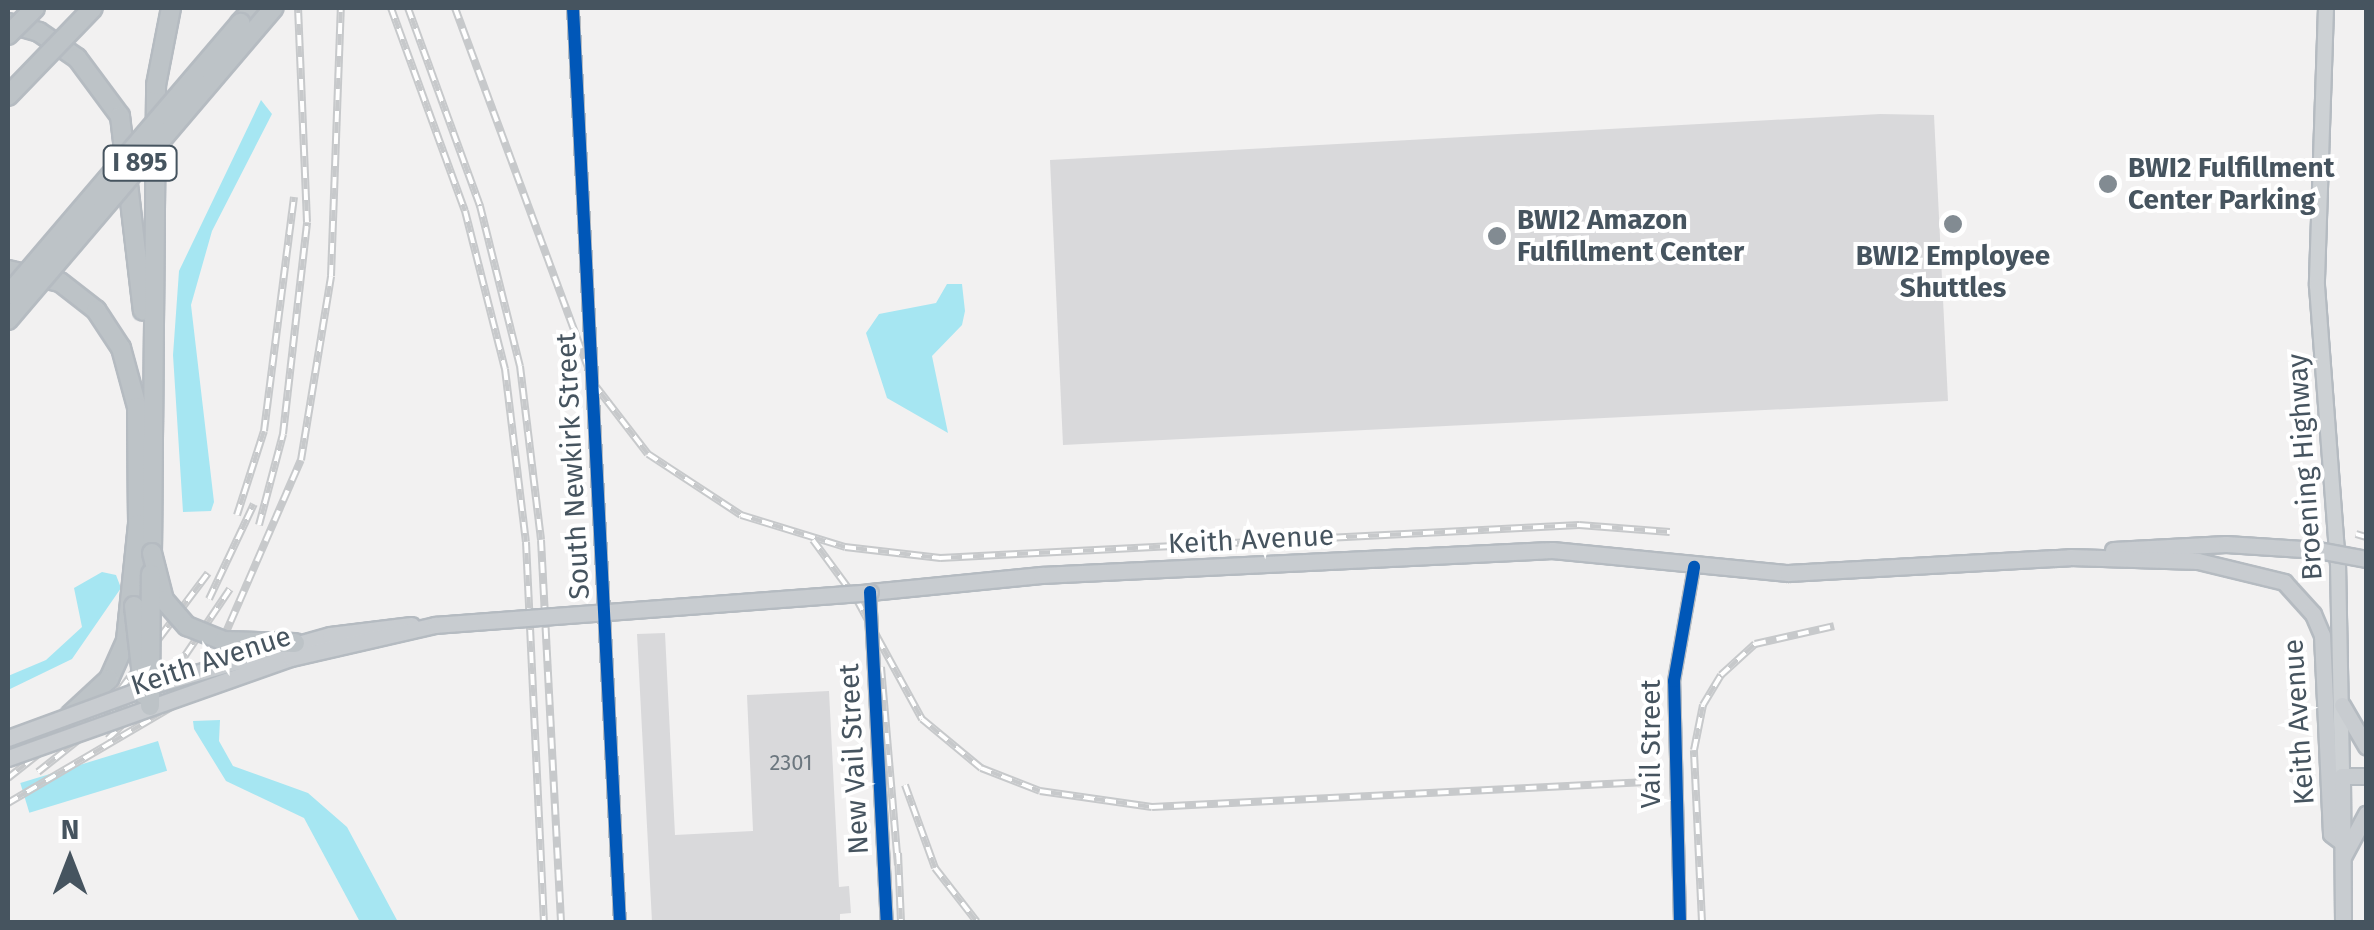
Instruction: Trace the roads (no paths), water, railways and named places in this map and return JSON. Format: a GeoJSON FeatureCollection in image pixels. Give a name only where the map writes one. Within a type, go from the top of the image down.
{"type":"FeatureCollection","features":[{"type":"Feature","properties":{"kind":"highway"},"geometry":{"type":"LineString","coordinates":[[8,36],[34,8]]}},
{"type":"Feature","properties":{"kind":"highway"},"geometry":{"type":"LineString","coordinates":[[8,96],[92,8]]}},
{"type":"Feature","properties":{"kind":"highway"},"geometry":{"type":"LineString","coordinates":[[148,694],[156,85],[171,8]]}},
{"type":"Feature","properties":{"kind":"highway","name":"I 895"},"geometry":{"type":"LineString","coordinates":[[8,295],[254,8]]}},
{"type":"Feature","properties":{"kind":"highway","name":"I 895"},"geometry":{"type":"LineString","coordinates":[[8,320],[274,8]]}},
{"type":"Feature","properties":{"kind":"highway"},"geometry":{"type":"LineString","coordinates":[[8,23],[66,49],[112,100],[127,136],[151,406]]}},
{"type":"Feature","properties":{"kind":"highway"},"geometry":{"type":"LineString","coordinates":[[8,270],[40,274],[79,294],[128,368],[139,433],[134,606],[148,694]]}},
{"type":"Feature","properties":{"kind":"highway"},"geometry":{"type":"LineString","coordinates":[[152,554],[164,600],[187,626],[224,641],[296,644]]}},
{"type":"Feature","properties":{"kind":"highway"},"geometry":{"type":"LineString","coordinates":[[70,714],[109,679],[134,606]]}},
{"type":"Feature","properties":{"kind":"main road","name":"Broening Highway"},"geometry":{"type":"LineString","coordinates":[[2326,8],[2317,286],[2342,705],[2343,922]]}},
{"type":"Feature","properties":{"kind":"main road","name":"Keith Avenue"},"geometry":{"type":"LineString","coordinates":[[8,758],[148,694],[296,644],[373,626],[435,625],[1129,570],[1552,550],[1694,567],[1788,572],[2070,557],[2186,545],[2318,550],[2366,559]]}},
{"type":"Feature","properties":{"kind":"main road","name":"Keith Avenue"},"geometry":{"type":"LineString","coordinates":[[2070,557],[2237,568],[2284,582],[2303,598],[2322,635],[2331,834],[2343,850]]}},
{"type":"Feature","properties":{"kind":"main road","name":"Keith Avenue"},"geometry":{"type":"LineString","coordinates":[[8,738],[70,714],[435,625]]}},
{"type":"Feature","properties":{"kind":"main road"},"geometry":{"type":"LineString","coordinates":[[2342,705],[2366,746]]}},
{"type":"Feature","properties":{"kind":"main road","name":"Keith Avenue"},"geometry":{"type":"LineString","coordinates":[[2342,776],[2366,776]]}},
{"type":"Feature","properties":{"kind":"main road"},"geometry":{"type":"LineString","coordinates":[[2343,850],[2366,814]]}},
{"type":"Feature","properties":{"kind":"street","name":"South Newkirk Street"},"geometry":{"type":"LineString","coordinates":[[573,8],[620,922]]}},
{"type":"Feature","properties":{"kind":"street","name":"Vail Street"},"geometry":{"type":"LineString","coordinates":[[1680,922],[1674,681],[1694,567]]}},
{"type":"Feature","properties":{"kind":"street","name":"New Vail Street"},"geometry":{"type":"LineString","coordinates":[[870,592],[888,922]]}},
{"type":"Feature","properties":{"kind":"street"},"geometry":{"type":"LineString","coordinates":[[606,612],[818,599]]}},
{"type":"Feature","properties":{"kind":"water"},"geometry":{"type":"Polygon","coordinates":[[[261,100],[272,114],[212,231],[191,305],[214,502],[211,511],[183,512],[173,355],[179,271],[261,100]]]}},
{"type":"Feature","properties":{"kind":"water"},"geometry":{"type":"Polygon","coordinates":[[[947,284],[962,284],[965,311],[962,325],[932,356],[948,433],[887,398],[866,333],[879,314],[936,303],[947,284]]]}},
{"type":"Feature","properties":{"kind":"water"},"geometry":{"type":"Polygon","coordinates":[[[102,572],[116,575],[121,588],[72,659],[8,690],[8,676],[46,660],[82,627],[74,588],[102,572]]]}},
{"type":"Feature","properties":{"kind":"water"},"geometry":{"type":"Polygon","coordinates":[[[220,720],[219,741],[233,766],[308,793],[347,827],[398,922],[360,922],[304,818],[226,781],[193,721],[220,720]]]}},
{"type":"Feature","properties":{"kind":"water"},"geometry":{"type":"Polygon","coordinates":[[[158,741],[167,771],[29,813],[20,783],[158,741]]]}},
{"type":"Feature","properties":{"kind":"railway"},"geometry":{"type":"LineString","coordinates":[[259,525],[283,434],[307,222],[298,8]]}},
{"type":"Feature","properties":{"kind":"railway"},"geometry":{"type":"LineString","coordinates":[[8,803],[175,705],[213,662],[301,460],[331,276],[341,8]]}},
{"type":"Feature","properties":{"kind":"railway"},"geometry":{"type":"LineString","coordinates":[[391,8],[465,211],[505,369],[526,542],[544,922]]}},
{"type":"Feature","properties":{"kind":"railway"},"geometry":{"type":"LineString","coordinates":[[408,8],[480,206],[520,366],[541,540],[561,922]]}},
{"type":"Feature","properties":{"kind":"railway"},"geometry":{"type":"LineString","coordinates":[[455,8],[594,384],[648,454],[741,515],[845,547],[940,558],[1579,525],[1670,532]]}},
{"type":"Feature","properties":{"kind":"railway"},"geometry":{"type":"LineString","coordinates":[[237,515],[264,431],[294,197]]}},
{"type":"Feature","properties":{"kind":"railway"},"geometry":{"type":"LineString","coordinates":[[209,599],[254,504]]}},
{"type":"Feature","properties":{"kind":"railway"},"geometry":{"type":"LineString","coordinates":[[2356,534],[2366,537]]}},
{"type":"Feature","properties":{"kind":"railway"},"geometry":{"type":"LineString","coordinates":[[813,540],[857,600],[922,719],[981,768],[1040,791],[1152,807],[1646,782]]}},
{"type":"Feature","properties":{"kind":"railway"},"geometry":{"type":"LineString","coordinates":[[8,778],[121,689],[208,573]]}},
{"type":"Feature","properties":{"kind":"railway"},"geometry":{"type":"LineString","coordinates":[[108,739],[174,672],[230,589]]}},
{"type":"Feature","properties":{"kind":"railway"},"geometry":{"type":"LineString","coordinates":[[1702,922],[1694,750],[1703,705],[1721,675],[1755,644],[1834,626]]}},
{"type":"Feature","properties":{"kind":"railway"},"geometry":{"type":"LineString","coordinates":[[881,667],[898,865]]}},
{"type":"Feature","properties":{"kind":"railway"},"geometry":{"type":"LineString","coordinates":[[38,772],[136,694]]}},
{"type":"Feature","properties":{"kind":"railway"},"geometry":{"type":"LineString","coordinates":[[905,785],[935,868],[977,922]]}},
{"type":"Feature","properties":{"kind":"railway"},"geometry":{"type":"LineString","coordinates":[[898,853],[901,922]]}},
{"type":"Feature","properties":{"kind":"place","name":"BWI2 Fulfillment Center Parking"},"geometry":{"type":"Point","coordinates":[2108,184]}},
{"type":"Feature","properties":{"kind":"place","name":"BWI2 Employee Shuttles"},"geometry":{"type":"Point","coordinates":[1953,224]}},
{"type":"Feature","properties":{"kind":"place","name":"BWI2 Amazon Fulfillment Center"},"geometry":{"type":"Point","coordinates":[1497,236]}}]}
